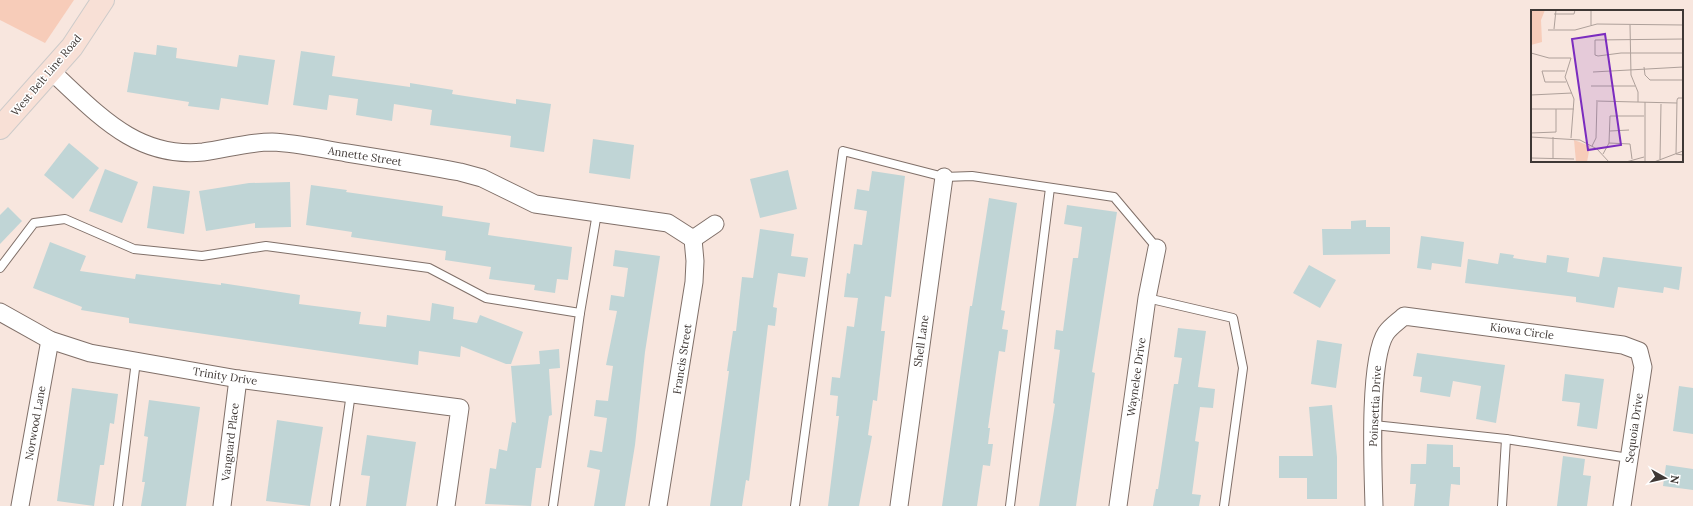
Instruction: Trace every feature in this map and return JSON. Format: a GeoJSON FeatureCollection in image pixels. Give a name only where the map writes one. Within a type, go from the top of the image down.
{"type":"FeatureCollection","features":[{"type":"Feature","properties":{"kind":"main road","name":"West Belt Line Road"},"geometry":{"type":"LineString","coordinates":[[0,128],[74,43],[103,0]]}},
{"type":"Feature","properties":{"kind":"street","name":"Annette Street"},"geometry":{"type":"LineString","coordinates":[[51,71],[113,127],[129,137],[158,148],[182,152],[202,152],[251,143],[272,142],[310,146],[460,172],[482,178],[535,204],[668,223],[693,238]]}},
{"type":"Feature","properties":{"kind":"street","name":"Shell Lane"},"geometry":{"type":"LineString","coordinates":[[899,506],[944,177]]}},
{"type":"Feature","properties":{"kind":"street"},"geometry":{"type":"LineString","coordinates":[[693,238],[715,224]]}},
{"type":"Feature","properties":{"kind":"street","name":"Francis Street"},"geometry":{"type":"LineString","coordinates":[[658,506],[694,282],[695,261],[693,238]]}},
{"type":"Feature","properties":{"kind":"street","name":"Waynelee Drive"},"geometry":{"type":"LineString","coordinates":[[1118,506],[1147,298],[1157,248]]}},
{"type":"Feature","properties":{"kind":"street","name":"Trinity Drive"},"geometry":{"type":"LineString","coordinates":[[0,312],[50,340],[90,353],[238,378],[351,392],[460,408],[446,506]]}},
{"type":"Feature","properties":{"kind":"street","name":"Kiowa Circle"},"geometry":{"type":"LineString","coordinates":[[1404,316],[1623,345],[1639,351]]}},
{"type":"Feature","properties":{"kind":"street","name":"Poinsettia Drive"},"geometry":{"type":"LineString","coordinates":[[1374,506],[1372,462],[1377,356],[1386,333],[1404,316]]}},
{"type":"Feature","properties":{"kind":"street","name":"Norwood Lane"},"geometry":{"type":"LineString","coordinates":[[20,506],[50,340]]}},
{"type":"Feature","properties":{"kind":"street","name":"Sequoia Drive"},"geometry":{"type":"LineString","coordinates":[[1622,506],[1643,367],[1639,351]]}},
{"type":"Feature","properties":{"kind":"street","name":"Vanguard Place"},"geometry":{"type":"LineString","coordinates":[[222,506],[238,378]]}},
{"type":"Feature","properties":{"kind":"lane"},"geometry":{"type":"LineString","coordinates":[[795,506],[843,151],[944,177],[972,176],[1114,197],[1157,248]]}},
{"type":"Feature","properties":{"kind":"lane"},"geometry":{"type":"LineString","coordinates":[[1010,506],[1050,188]]}},
{"type":"Feature","properties":{"kind":"lane"},"geometry":{"type":"LineString","coordinates":[[553,506],[580,313],[597,213]]}},
{"type":"Feature","properties":{"kind":"lane"},"geometry":{"type":"LineString","coordinates":[[0,268],[34,223],[65,219],[134,249],[202,256],[266,246],[429,268],[486,298],[580,313]]}},
{"type":"Feature","properties":{"kind":"lane"},"geometry":{"type":"LineString","coordinates":[[1147,298],[1233,318],[1243,368],[1224,506]]}},
{"type":"Feature","properties":{"kind":"lane"},"geometry":{"type":"LineString","coordinates":[[118,506],[136,361]]}},
{"type":"Feature","properties":{"kind":"lane"},"geometry":{"type":"LineString","coordinates":[[335,506],[351,392]]}},
{"type":"Feature","properties":{"kind":"lane"},"geometry":{"type":"LineString","coordinates":[[1374,425],[1506,440],[1630,458]]}},
{"type":"Feature","properties":{"kind":"lane"},"geometry":{"type":"LineString","coordinates":[[1502,506],[1506,440]]}},
{"type":"Feature","properties":{"kind":"shaded area"},"geometry":{"type":"Polygon","coordinates":[[[0,0],[74,0],[45,43],[0,20],[0,0]]]}},
{"type":"Feature","properties":{"kind":"building"},"geometry":{"type":"Polygon","coordinates":[[[157,45],[177,48],[176,58],[237,67],[239,55],[275,60],[268,105],[221,98],[219,110],[188,106],[189,102],[127,92],[134,52],[156,55],[157,45]]]}},
{"type":"Feature","properties":{"kind":"building"},"geometry":{"type":"Polygon","coordinates":[[[301,51],[335,56],[332,76],[410,87],[410,83],[453,90],[452,94],[516,104],[516,99],[551,104],[544,152],[510,147],[511,136],[430,125],[432,110],[394,104],[392,121],[356,115],[358,99],[329,95],[327,110],[293,105],[301,51]]]}},
{"type":"Feature","properties":{"kind":"building"},"geometry":{"type":"Polygon","coordinates":[[[593,139],[634,145],[630,179],[589,173],[593,139]]]}},
{"type":"Feature","properties":{"kind":"building"},"geometry":{"type":"Polygon","coordinates":[[[69,143],[99,168],[73,199],[44,175],[69,143]]]}},
{"type":"Feature","properties":{"kind":"building"},"geometry":{"type":"Polygon","coordinates":[[[105,169],[138,182],[122,223],[89,211],[105,169]]]}},
{"type":"Feature","properties":{"kind":"building"},"geometry":{"type":"Polygon","coordinates":[[[788,170],[797,209],[760,218],[750,179],[788,170]]]}},
{"type":"Feature","properties":{"kind":"building"},"geometry":{"type":"Polygon","coordinates":[[[872,171],[905,176],[891,297],[885,296],[881,331],[885,331],[877,401],[873,400],[868,435],[872,436],[859,506],[828,506],[839,416],[836,416],[838,396],[830,395],[832,377],[840,378],[847,326],[854,327],[858,298],[844,297],[847,273],[850,274],[854,244],[862,245],[867,211],[854,209],[857,189],[869,191],[872,171]]]}},
{"type":"Feature","properties":{"kind":"building"},"geometry":{"type":"Polygon","coordinates":[[[290,182],[291,227],[255,228],[255,223],[206,231],[199,191],[249,183],[290,182]]]}},
{"type":"Feature","properties":{"kind":"building"},"geometry":{"type":"Polygon","coordinates":[[[311,185],[347,190],[346,192],[443,206],[442,216],[490,223],[488,235],[572,247],[568,280],[557,279],[555,293],[534,290],[535,285],[489,279],[491,267],[445,260],[446,251],[351,237],[352,232],[306,225],[311,185]]]}},
{"type":"Feature","properties":{"kind":"building"},"geometry":{"type":"Polygon","coordinates":[[[153,186],[190,191],[184,234],[147,228],[153,186]]]}},
{"type":"Feature","properties":{"kind":"building"},"geometry":{"type":"Polygon","coordinates":[[[989,198],[1017,203],[1001,310],[1005,311],[1002,329],[1008,330],[1005,352],[999,351],[988,428],[990,428],[988,444],[993,444],[990,466],[983,465],[977,506],[942,506],[970,306],[972,306],[989,198]]]}},
{"type":"Feature","properties":{"kind":"building"},"geometry":{"type":"Polygon","coordinates":[[[1067,205],[1117,212],[1092,372],[1095,373],[1076,506],[1039,506],[1055,404],[1053,403],[1060,350],[1054,349],[1056,330],[1063,331],[1073,258],[1078,258],[1082,227],[1064,224],[1067,205]]]}},
{"type":"Feature","properties":{"kind":"building"},"geometry":{"type":"Polygon","coordinates":[[[8,207],[22,221],[0,244],[0,215],[8,207]]]}},
{"type":"Feature","properties":{"kind":"building"},"geometry":{"type":"Polygon","coordinates":[[[1366,220],[1366,227],[1390,227],[1390,254],[1323,255],[1322,229],[1351,229],[1351,221],[1366,220]]]}},
{"type":"Feature","properties":{"kind":"building"},"geometry":{"type":"Polygon","coordinates":[[[760,229],[794,234],[791,256],[808,258],[805,277],[778,273],[773,307],[777,308],[775,326],[768,325],[749,481],[746,480],[742,506],[710,506],[729,371],[727,371],[733,331],[736,331],[742,277],[753,278],[760,229]]]}},
{"type":"Feature","properties":{"kind":"building"},"geometry":{"type":"Polygon","coordinates":[[[1421,236],[1464,242],[1461,267],[1432,263],[1431,270],[1417,268],[1421,236]]]}},
{"type":"Feature","properties":{"kind":"building"},"geometry":{"type":"Polygon","coordinates":[[[50,242],[86,256],[80,271],[135,279],[136,274],[221,285],[221,283],[300,295],[299,304],[361,312],[359,324],[386,327],[387,315],[430,321],[432,303],[454,307],[453,319],[477,323],[480,315],[523,332],[511,364],[506,364],[461,346],[460,357],[419,351],[418,365],[129,323],[129,318],[81,310],[82,307],[33,288],[50,242]]]}},
{"type":"Feature","properties":{"kind":"building"},"geometry":{"type":"Polygon","coordinates":[[[615,250],[660,256],[645,352],[635,445],[625,506],[594,506],[600,470],[587,467],[590,450],[602,452],[607,418],[594,416],[596,400],[608,401],[613,366],[606,365],[617,311],[609,310],[611,295],[624,297],[628,268],[613,266],[615,250]]]}},
{"type":"Feature","properties":{"kind":"building"},"geometry":{"type":"Polygon","coordinates":[[[1500,253],[1514,255],[1513,258],[1546,263],[1547,255],[1569,258],[1567,272],[1599,277],[1603,257],[1682,267],[1679,290],[1664,287],[1663,293],[1618,287],[1614,308],[1576,302],[1576,297],[1465,283],[1468,259],[1498,264],[1500,253]]]}},
{"type":"Feature","properties":{"kind":"building"},"geometry":{"type":"Polygon","coordinates":[[[1309,265],[1336,280],[1320,308],[1293,293],[1309,265]]]}},
{"type":"Feature","properties":{"kind":"building"},"geometry":{"type":"Polygon","coordinates":[[[1178,328],[1206,331],[1198,387],[1215,389],[1213,408],[1200,407],[1195,441],[1199,442],[1192,494],[1201,495],[1199,506],[1153,506],[1156,489],[1158,489],[1174,384],[1178,384],[1182,358],[1174,357],[1178,328]]]}},
{"type":"Feature","properties":{"kind":"building"},"geometry":{"type":"Polygon","coordinates":[[[1317,340],[1342,344],[1336,388],[1311,384],[1317,340]]]}},
{"type":"Feature","properties":{"kind":"building"},"geometry":{"type":"Polygon","coordinates":[[[559,349],[560,368],[549,369],[552,415],[549,416],[541,468],[536,468],[531,506],[485,504],[490,468],[496,469],[499,449],[507,451],[512,422],[516,423],[511,366],[540,364],[539,351],[559,349]]]}},
{"type":"Feature","properties":{"kind":"building"},"geometry":{"type":"Polygon","coordinates":[[[1417,353],[1505,365],[1496,423],[1476,419],[1481,386],[1453,381],[1450,397],[1420,392],[1422,377],[1413,376],[1417,353]]]}},
{"type":"Feature","properties":{"kind":"building"},"geometry":{"type":"Polygon","coordinates":[[[1565,374],[1604,379],[1597,429],[1577,426],[1580,403],[1562,401],[1565,374]]]}},
{"type":"Feature","properties":{"kind":"building"},"geometry":{"type":"Polygon","coordinates":[[[1679,386],[1693,388],[1693,434],[1673,431],[1679,386]]]}},
{"type":"Feature","properties":{"kind":"building"},"geometry":{"type":"Polygon","coordinates":[[[72,388],[118,394],[114,424],[110,423],[104,465],[100,465],[94,506],[57,501],[72,388]]]}},
{"type":"Feature","properties":{"kind":"building"},"geometry":{"type":"Polygon","coordinates":[[[149,400],[200,407],[186,506],[141,506],[145,482],[142,482],[148,437],[144,436],[149,400]]]}},
{"type":"Feature","properties":{"kind":"building"},"geometry":{"type":"Polygon","coordinates":[[[1332,405],[1337,457],[1337,499],[1307,499],[1307,478],[1279,478],[1279,456],[1313,456],[1309,407],[1332,405]]]}},
{"type":"Feature","properties":{"kind":"building"},"geometry":{"type":"Polygon","coordinates":[[[277,420],[323,427],[310,506],[266,501],[277,420]]]}},
{"type":"Feature","properties":{"kind":"building"},"geometry":{"type":"Polygon","coordinates":[[[367,435],[416,442],[406,506],[366,506],[370,476],[361,475],[367,435]]]}},
{"type":"Feature","properties":{"kind":"building"},"geometry":{"type":"Polygon","coordinates":[[[1427,444],[1453,445],[1453,467],[1460,467],[1460,485],[1451,484],[1449,506],[1414,506],[1416,484],[1410,484],[1411,464],[1426,464],[1427,444]]]}},
{"type":"Feature","properties":{"kind":"building"},"geometry":{"type":"Polygon","coordinates":[[[1563,456],[1585,459],[1583,475],[1591,476],[1587,506],[1557,506],[1563,456]]]}},
{"type":"Feature","properties":{"kind":"building"},"geometry":{"type":"Polygon","coordinates":[[[1666,465],[1693,469],[1693,490],[1663,486],[1666,465]]]}}]}
